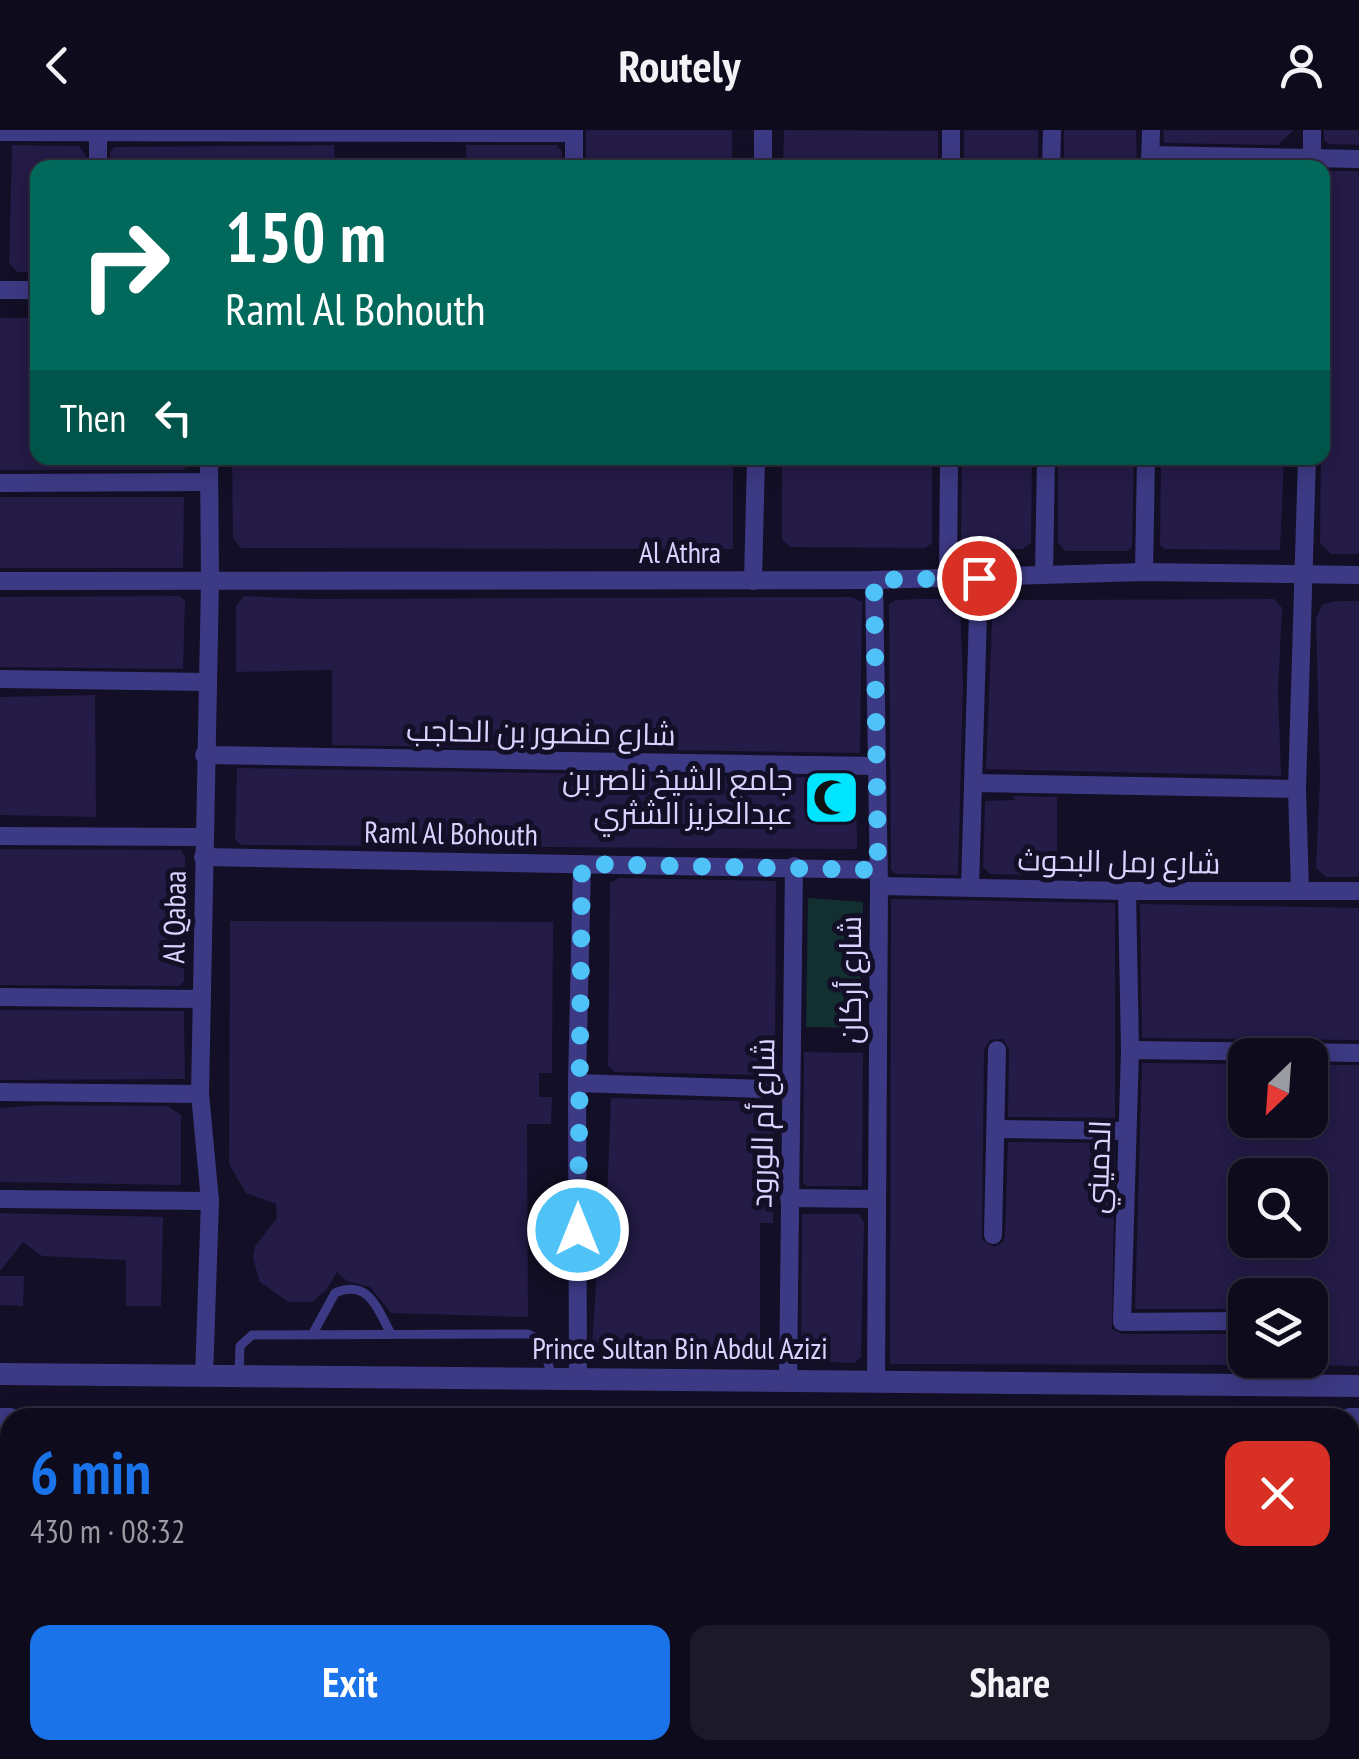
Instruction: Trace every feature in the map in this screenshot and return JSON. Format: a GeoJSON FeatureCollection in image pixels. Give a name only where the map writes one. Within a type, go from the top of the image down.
{"type":"FeatureCollection","features":[{"type":"Feature","properties":{"kind":"street"},"geometry":{"type":"LineString","coordinates":[[763,160],[764,130]]}},
{"type":"Feature","properties":{"kind":"street"},"geometry":{"type":"LineString","coordinates":[[951,130],[951,160]]}},
{"type":"Feature","properties":{"kind":"street"},"geometry":{"type":"LineString","coordinates":[[1051,160],[1052,130]]}},
{"type":"Feature","properties":{"kind":"street"},"geometry":{"type":"LineString","coordinates":[[1150,160],[1151,130]]}},
{"type":"Feature","properties":{"kind":"street"},"geometry":{"type":"LineString","coordinates":[[1312,130],[1312,160]]}},
{"type":"Feature","properties":{"kind":"street"},"geometry":{"type":"LineString","coordinates":[[0,132],[574,132],[574,160]]}},
{"type":"Feature","properties":{"kind":"street"},"geometry":{"type":"LineString","coordinates":[[98,132],[98,160]]}},
{"type":"Feature","properties":{"kind":"street"},"geometry":{"type":"LineString","coordinates":[[1330,161],[1359,159]]}},
{"type":"Feature","properties":{"kind":"street"},"geometry":{"type":"LineString","coordinates":[[0,290],[30,290]]}},
{"type":"Feature","properties":{"kind":"street","name":"Al Qabaa"},"geometry":{"type":"LineString","coordinates":[[204,1378],[210,1201],[200,1094],[209,465]]}},
{"type":"Feature","properties":{"kind":"street"},"geometry":{"type":"LineString","coordinates":[[753,581],[756,465]]}},
{"type":"Feature","properties":{"kind":"street"},"geometry":{"type":"LineString","coordinates":[[948,465],[948,578]]}},
{"type":"Feature","properties":{"kind":"street"},"geometry":{"type":"LineString","coordinates":[[1044,574],[1046,465]]}},
{"type":"Feature","properties":{"kind":"street"},"geometry":{"type":"LineString","coordinates":[[1144,572],[1146,465]]}},
{"type":"Feature","properties":{"kind":"street"},"geometry":{"type":"LineString","coordinates":[[1300,891],[1297,789],[1307,465]]}},
{"type":"Feature","properties":{"kind":"street"},"geometry":{"type":"LineString","coordinates":[[0,482],[209,482]]}},
{"type":"Feature","properties":{"kind":"street","name":"Al Athra"},"geometry":{"type":"LineString","coordinates":[[0,581],[753,581],[1144,572],[1359,575]]}},
{"type":"Feature","properties":{"kind":"street"},"geometry":{"type":"LineString","coordinates":[[970,888],[979,578]]}},
{"type":"Feature","properties":{"kind":"street","name":"شارع أركان"},"geometry":{"type":"LineString","coordinates":[[874,580],[878,878],[876,1381]]}},
{"type":"Feature","properties":{"kind":"street"},"geometry":{"type":"LineString","coordinates":[[0,679],[206,682]]}},
{"type":"Feature","properties":{"kind":"street","name":"شارع منصور بن الحاجب"},"geometry":{"type":"LineString","coordinates":[[204,755],[876,766]]}},
{"type":"Feature","properties":{"kind":"street"},"geometry":{"type":"LineString","coordinates":[[973,783],[1297,789]]}},
{"type":"Feature","properties":{"kind":"street"},"geometry":{"type":"LineString","coordinates":[[0,836],[203,837]]}},
{"type":"Feature","properties":{"kind":"street","name":"Raml Al Bohouth"},"geometry":{"type":"LineString","coordinates":[[204,857],[794,866],[878,878]]}},
{"type":"Feature","properties":{"kind":"street"},"geometry":{"type":"LineString","coordinates":[[578,1378],[577,1083],[582,864]]}},
{"type":"Feature","properties":{"kind":"street","name":"شارع أم الورود"},"geometry":{"type":"LineString","coordinates":[[788,1380],[794,866]]}},
{"type":"Feature","properties":{"kind":"street","name":"شارع رمل البحوث"},"geometry":{"type":"LineString","coordinates":[[878,878],[970,888],[1359,891]]}},
{"type":"Feature","properties":{"kind":"street","name":"الدميني"},"geometry":{"type":"LineString","coordinates":[[1127,891],[1130,1050],[1122,1322],[1228,1321]]}},
{"type":"Feature","properties":{"kind":"street"},"geometry":{"type":"LineString","coordinates":[[0,998],[202,999]]}},
{"type":"Feature","properties":{"kind":"street"},"geometry":{"type":"LineString","coordinates":[[994,1234],[997,1050]]}},
{"type":"Feature","properties":{"kind":"street"},"geometry":{"type":"LineString","coordinates":[[1130,1050],[1359,1054]]}},
{"type":"Feature","properties":{"kind":"street"},"geometry":{"type":"LineString","coordinates":[[577,1083],[791,1090]]}},
{"type":"Feature","properties":{"kind":"street"},"geometry":{"type":"LineString","coordinates":[[0,1092],[200,1094]]}},
{"type":"Feature","properties":{"kind":"street"},"geometry":{"type":"LineString","coordinates":[[996,1130],[1127,1130]]}},
{"type":"Feature","properties":{"kind":"street"},"geometry":{"type":"LineString","coordinates":[[789,1198],[877,1199]]}},
{"type":"Feature","properties":{"kind":"street"},"geometry":{"type":"LineString","coordinates":[[0,1199],[210,1201]]}},
{"type":"Feature","properties":{"kind":"street","name":"Prince Sultan Bin Abdul Azizi"},"geometry":{"type":"LineString","coordinates":[[0,1374],[1359,1386]]}},
{"type":"Feature","properties":{"kind":"lane"},"geometry":{"type":"LineString","coordinates":[[312,1335],[336,1293],[358,1288],[370,1294],[392,1334]]}},
{"type":"Feature","properties":{"kind":"lane"},"geometry":{"type":"LineString","coordinates":[[238,1376],[240,1346],[252,1335],[534,1334],[544,1341],[552,1378]]}},
{"type":"Feature","properties":{"kind":"green space"},"geometry":{"type":"Polygon","coordinates":[[[808,898],[863,902],[860,1028],[806,1027],[808,898]]]}},
{"type":"Feature","properties":{"kind":"building"},"geometry":{"type":"Polygon","coordinates":[[[586,130],[732,130],[732,160],[586,160],[586,130]]]}},
{"type":"Feature","properties":{"kind":"building"},"geometry":{"type":"Polygon","coordinates":[[[784,130],[938,131],[938,160],[783,160],[784,130]]]}},
{"type":"Feature","properties":{"kind":"building"},"geometry":{"type":"Polygon","coordinates":[[[964,130],[1038,130],[1038,160],[964,160],[964,130]]]}},
{"type":"Feature","properties":{"kind":"building"},"geometry":{"type":"Polygon","coordinates":[[[1064,130],[1136,130],[1137,160],[1064,160],[1064,130]]]}},
{"type":"Feature","properties":{"kind":"building"},"geometry":{"type":"Polygon","coordinates":[[[1163,130],[1294,130],[1278,145],[1164,143],[1163,130]]]}},
{"type":"Feature","properties":{"kind":"building"},"geometry":{"type":"Polygon","coordinates":[[[1324,130],[1359,130],[1359,145],[1329,144],[1324,140],[1324,130]]]}},
{"type":"Feature","properties":{"kind":"building"},"geometry":{"type":"Polygon","coordinates":[[[12,145],[79,146],[86,160],[30,160],[30,272],[17,272],[9,263],[12,145]]]}},
{"type":"Feature","properties":{"kind":"building"},"geometry":{"type":"Polygon","coordinates":[[[334,145],[335,160],[110,160],[114,147],[334,145]]]}},
{"type":"Feature","properties":{"kind":"building"},"geometry":{"type":"Polygon","coordinates":[[[466,145],[557,145],[562,152],[562,160],[467,160],[466,145]]]}},
{"type":"Feature","properties":{"kind":"building"},"geometry":{"type":"Polygon","coordinates":[[[1330,171],[1359,171],[1359,554],[1331,554],[1320,543],[1321,465],[1330,465],[1330,171]]]}},
{"type":"Feature","properties":{"kind":"building"},"geometry":{"type":"Polygon","coordinates":[[[0,318],[30,318],[30,465],[188,465],[183,470],[0,470],[0,318]]]}},
{"type":"Feature","properties":{"kind":"building"},"geometry":{"type":"Polygon","coordinates":[[[232,465],[733,465],[733,549],[241,548],[233,538],[232,465]]]}},
{"type":"Feature","properties":{"kind":"building"},"geometry":{"type":"Polygon","coordinates":[[[782,465],[932,465],[932,543],[925,548],[791,547],[782,540],[782,465]]]}},
{"type":"Feature","properties":{"kind":"building"},"geometry":{"type":"Polygon","coordinates":[[[962,465],[1032,465],[1031,543],[1023,549],[984,549],[984,541],[961,541],[962,465]]]}},
{"type":"Feature","properties":{"kind":"building"},"geometry":{"type":"Polygon","coordinates":[[[1058,465],[1134,465],[1132,547],[1128,551],[1065,551],[1058,542],[1058,465]]]}},
{"type":"Feature","properties":{"kind":"building"},"geometry":{"type":"Polygon","coordinates":[[[1161,465],[1284,465],[1280,550],[1165,549],[1160,545],[1161,465]]]}},
{"type":"Feature","properties":{"kind":"building"},"geometry":{"type":"Polygon","coordinates":[[[0,497],[184,497],[183,568],[0,568],[0,497]]]}},
{"type":"Feature","properties":{"kind":"building"},"geometry":{"type":"Polygon","coordinates":[[[179,596],[185,601],[183,669],[0,667],[0,597],[179,596]]]}},
{"type":"Feature","properties":{"kind":"building"},"geometry":{"type":"Polygon","coordinates":[[[244,596],[852,597],[862,602],[860,753],[332,745],[332,670],[236,672],[236,606],[244,596]]]}},
{"type":"Feature","properties":{"kind":"building"},"geometry":{"type":"Polygon","coordinates":[[[953,599],[960,605],[963,684],[958,875],[896,874],[891,870],[889,604],[896,600],[953,599]]]}},
{"type":"Feature","properties":{"kind":"building"},"geometry":{"type":"Polygon","coordinates":[[[1274,599],[1282,608],[1278,691],[1281,776],[986,769],[993,600],[1274,599]]]}},
{"type":"Feature","properties":{"kind":"building"},"geometry":{"type":"Polygon","coordinates":[[[1359,601],[1359,877],[1326,877],[1316,868],[1320,779],[1316,618],[1323,604],[1359,601]]]}},
{"type":"Feature","properties":{"kind":"building"},"geometry":{"type":"Polygon","coordinates":[[[95,695],[96,817],[0,815],[0,697],[95,695]]]}},
{"type":"Feature","properties":{"kind":"building"},"geometry":{"type":"Polygon","coordinates":[[[237,768],[856,778],[857,849],[241,845],[235,839],[237,768]]]}},
{"type":"Feature","properties":{"kind":"building"},"geometry":{"type":"Polygon","coordinates":[[[1012,796],[1057,797],[1057,876],[990,874],[983,867],[985,801],[1015,800],[1012,796]]]}},
{"type":"Feature","properties":{"kind":"building"},"geometry":{"type":"Polygon","coordinates":[[[0,849],[181,850],[185,857],[184,981],[179,986],[0,985],[0,849]]]}},
{"type":"Feature","properties":{"kind":"building"},"geometry":{"type":"Polygon","coordinates":[[[619,878],[776,881],[775,1067],[767,1075],[615,1072],[608,1066],[610,883],[619,878]]]}},
{"type":"Feature","properties":{"kind":"building"},"geometry":{"type":"Polygon","coordinates":[[[891,899],[1115,903],[1115,1118],[1008,1117],[1009,1049],[1003,1039],[990,1040],[984,1050],[982,1240],[994,1247],[1005,1236],[1008,1142],[1115,1143],[1112,1329],[1122,1334],[1228,1334],[1228,1365],[890,1364],[891,899]]]}},
{"type":"Feature","properties":{"kind":"building"},"geometry":{"type":"Polygon","coordinates":[[[1140,904],[1359,908],[1359,1040],[1142,1038],[1140,904]]]}},
{"type":"Feature","properties":{"kind":"building"},"geometry":{"type":"Polygon","coordinates":[[[230,921],[553,922],[552,1073],[539,1073],[539,1097],[552,1097],[551,1124],[527,1124],[528,1317],[391,1313],[370,1287],[347,1281],[337,1272],[327,1289],[312,1302],[288,1302],[260,1282],[253,1259],[255,1246],[277,1218],[276,1204],[246,1193],[229,1164],[230,921]]]}},
{"type":"Feature","properties":{"kind":"building"},"geometry":{"type":"Polygon","coordinates":[[[0,1010],[184,1011],[185,1079],[0,1080],[0,1010]]]}},
{"type":"Feature","properties":{"kind":"building"},"geometry":{"type":"Polygon","coordinates":[[[804,1052],[863,1053],[862,1186],[803,1183],[804,1052]]]}},
{"type":"Feature","properties":{"kind":"building"},"geometry":{"type":"Polygon","coordinates":[[[1142,1063],[1228,1064],[1228,1138],[1328,1138],[1328,1065],[1359,1065],[1359,1366],[1328,1365],[1328,1278],[1228,1278],[1228,1309],[1135,1309],[1142,1063]]]}},
{"type":"Feature","properties":{"kind":"building"},"geometry":{"type":"Polygon","coordinates":[[[611,1098],[771,1102],[775,1106],[773,1223],[760,1223],[760,1349],[592,1345],[600,1226],[606,1226],[611,1098]]]}},
{"type":"Feature","properties":{"kind":"building"},"geometry":{"type":"Polygon","coordinates":[[[168,1106],[181,1115],[181,1185],[0,1182],[0,1108],[168,1106]]]}},
{"type":"Feature","properties":{"kind":"building"},"geometry":{"type":"Polygon","coordinates":[[[0,1213],[163,1217],[161,1306],[126,1306],[126,1260],[42,1256],[23,1242],[0,1271],[0,1213]]]}},
{"type":"Feature","properties":{"kind":"building"},"geometry":{"type":"Polygon","coordinates":[[[802,1214],[859,1214],[864,1223],[861,1357],[854,1363],[801,1361],[802,1214]]]}},
{"type":"Feature","properties":{"kind":"building"},"geometry":{"type":"Polygon","coordinates":[[[0,1276],[24,1276],[23,1306],[0,1305],[0,1276]]]}},
{"type":"Feature","properties":{"kind":"place","name":"جامع الشيخ ناصر بن عبدالعزيز الشثري"},"geometry":{"type":"Point","coordinates":[832,797]}},
{"type":"Feature","properties":{"kind":"route"},"geometry":{"type":"LineString","coordinates":[[578,1230],[582,864],[878,870],[874,580],[979,578]]}}]}
